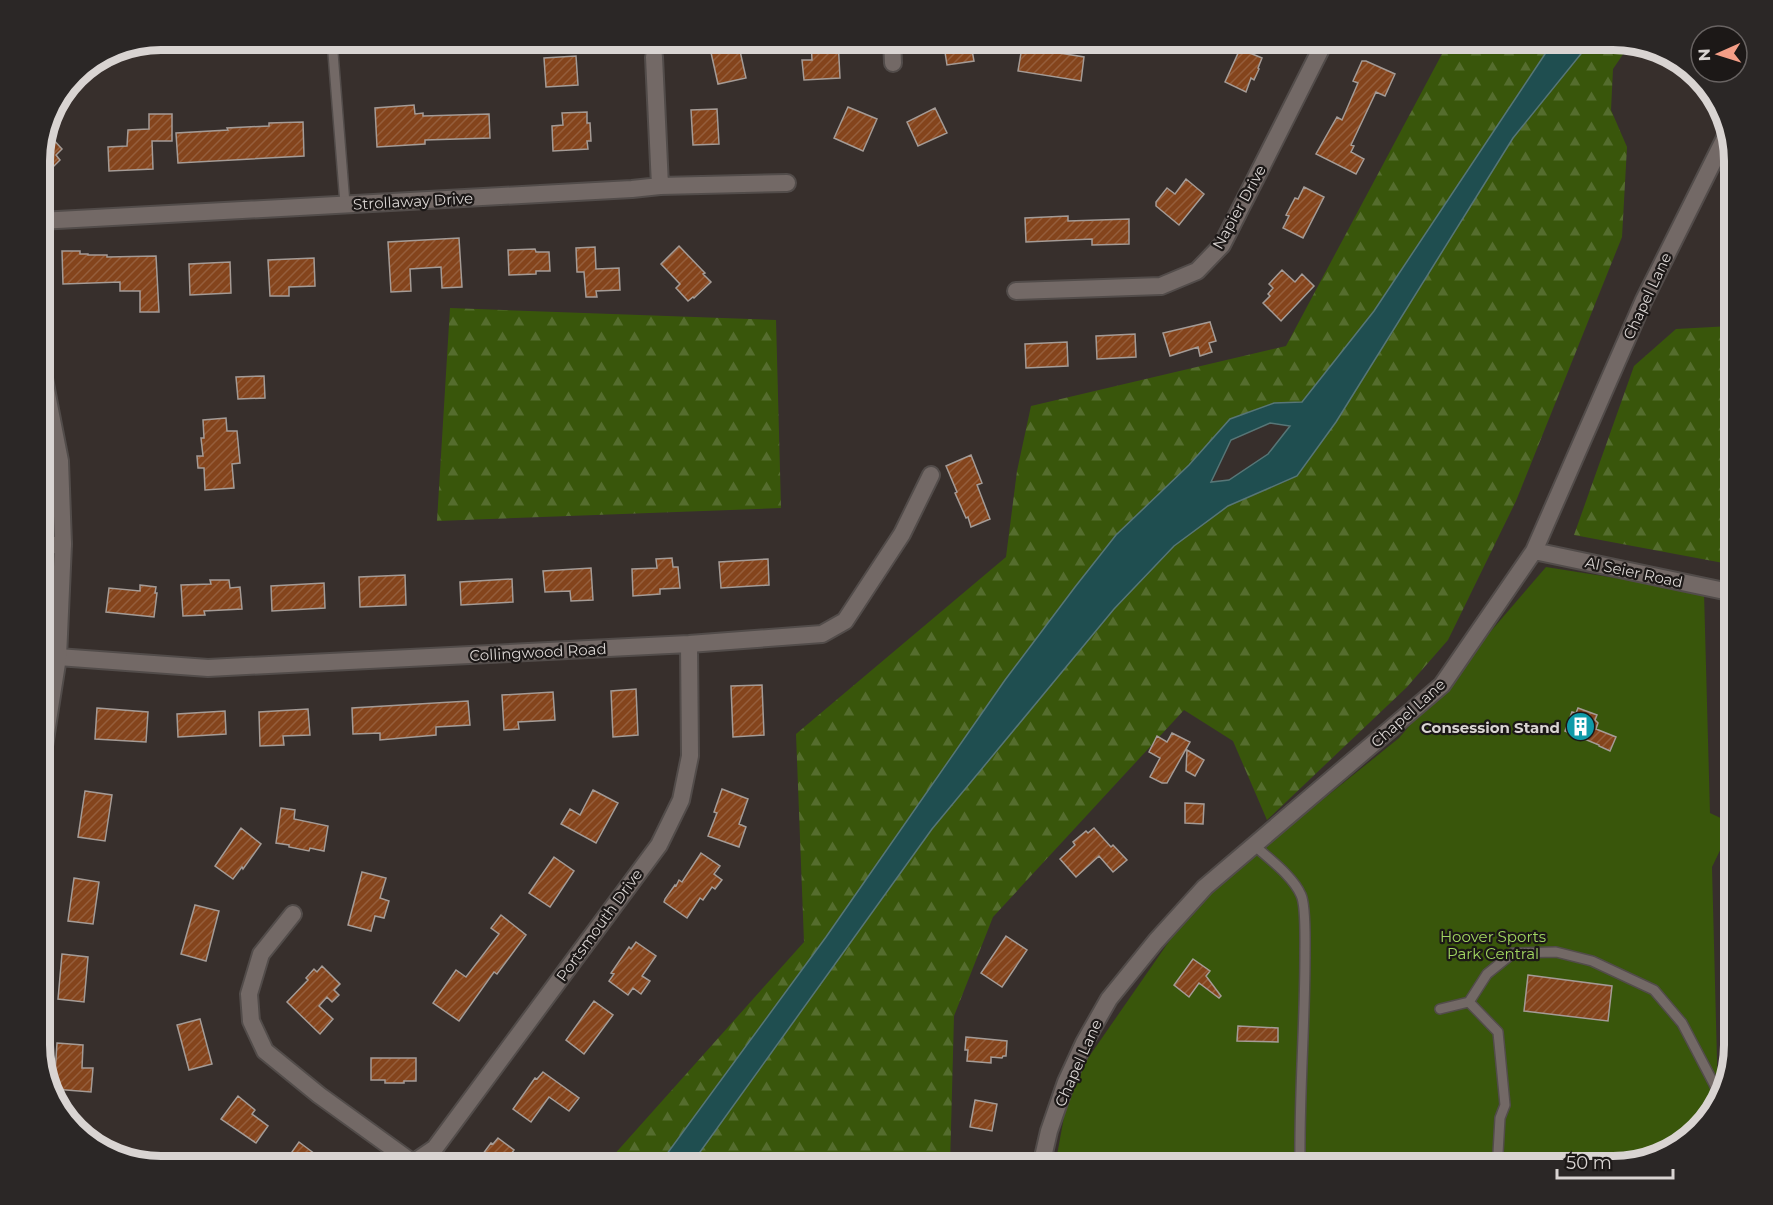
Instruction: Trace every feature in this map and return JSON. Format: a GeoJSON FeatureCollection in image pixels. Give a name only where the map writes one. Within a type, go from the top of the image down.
{"type":"FeatureCollection","features":[{"type":"Feature","properties":{"kind":"street"},"geometry":{"type":"LineString","coordinates":[[892,50],[893,63]]}},
{"type":"Feature","properties":{"kind":"street","name":"Napier Drive"},"geometry":{"type":"LineString","coordinates":[[1016,291],[1161,286],[1197,271],[1222,245],[1320,50]]}},
{"type":"Feature","properties":{"kind":"street"},"geometry":{"type":"LineString","coordinates":[[654,57],[660,186]]}},
{"type":"Feature","properties":{"kind":"street","name":"Chapel Lane"},"geometry":{"type":"LineString","coordinates":[[1043,1156],[1049,1131],[1066,1082],[1084,1043],[1109,999],[1156,941],[1205,887],[1442,685],[1534,551],[1644,300],[1722,144]]}},
{"type":"Feature","properties":{"kind":"street","name":"Strollaway Drive"},"geometry":{"type":"LineString","coordinates":[[50,220],[660,186],[787,183]]}},
{"type":"Feature","properties":{"kind":"street"},"geometry":{"type":"LineString","coordinates":[[50,410],[60,461],[63,544],[58,657],[50,708]]}},
{"type":"Feature","properties":{"kind":"street","name":"Collingwood Road"},"geometry":{"type":"LineString","coordinates":[[58,657],[208,668],[689,644],[822,634],[845,621],[902,534],[931,475]]}},
{"type":"Feature","properties":{"kind":"street"},"geometry":{"type":"LineString","coordinates":[[50,546],[63,544]]}},
{"type":"Feature","properties":{"kind":"street","name":"Al Seier Road"},"geometry":{"type":"LineString","coordinates":[[1534,551],[1724,591]]}},
{"type":"Feature","properties":{"kind":"street","name":"Portsmouth Drive"},"geometry":{"type":"LineString","coordinates":[[424,1156],[435,1148],[659,845],[681,800],[690,756],[689,644]]}},
{"type":"Feature","properties":{"kind":"street"},"geometry":{"type":"LineString","coordinates":[[293,914],[261,954],[249,994],[251,1021],[265,1051],[319,1095],[402,1156]]}},
{"type":"Feature","properties":{"kind":"lane"},"geometry":{"type":"LineString","coordinates":[[332,50],[345,204]]}},
{"type":"Feature","properties":{"kind":"lane"},"geometry":{"type":"LineString","coordinates":[[1254,845],[1287,874],[1302,896],[1305,929],[1305,979],[1300,1156]]}},
{"type":"Feature","properties":{"kind":"lane"},"geometry":{"type":"LineString","coordinates":[[1440,1009],[1469,1002],[1487,974],[1513,953],[1556,952],[1592,961],[1654,990],[1682,1023],[1715,1087]]}},
{"type":"Feature","properties":{"kind":"lane"},"geometry":{"type":"LineString","coordinates":[[1469,1002],[1498,1032],[1505,1105],[1500,1118],[1499,1156]]}},
{"type":"Feature","properties":{"kind":"green space"},"geometry":{"type":"Polygon","coordinates":[[[1444,50],[1548,50],[1374,311],[1302,402],[1274,403],[1230,419],[1189,465],[1116,535],[1005,680],[826,937],[665,1156],[613,1156],[804,942],[796,734],[1006,557],[1017,471],[1031,406],[1286,346],[1444,50]]]}},
{"type":"Feature","properties":{"kind":"green space"},"geometry":{"type":"Polygon","coordinates":[[[1584,50],[1626,50],[1613,69],[1611,110],[1627,147],[1622,237],[1516,501],[1448,640],[1407,687],[1267,820],[1233,741],[1184,710],[993,917],[954,1016],[950,1156],[697,1156],[932,829],[1114,609],[1174,546],[1228,506],[1297,476],[1336,422],[1513,138],[1584,50]]]}},
{"type":"Feature","properties":{"kind":"green space"},"geometry":{"type":"Polygon","coordinates":[[[450,308],[776,320],[781,508],[437,521],[450,308]]]}},
{"type":"Feature","properties":{"kind":"green space"},"geometry":{"type":"Polygon","coordinates":[[[1724,326],[1724,563],[1574,535],[1634,366],[1676,329],[1724,326]]]}},
{"type":"Feature","properties":{"kind":"green space","name":"Hoover Sports Park Central"},"geometry":{"type":"Polygon","coordinates":[[[1546,567],[1704,592],[1710,813],[1724,820],[1724,842],[1712,867],[1718,1081],[1696,1118],[1686,1128],[1662,1144],[1642,1152],[1613,1156],[1057,1156],[1070,1084],[1197,901],[1399,738],[1546,567]]]}},
{"type":"Feature","properties":{"kind":"water"},"geometry":{"type":"Polygon","coordinates":[[[1548,50],[1584,50],[1513,138],[1336,422],[1297,476],[1228,506],[1174,546],[1114,609],[932,829],[697,1156],[665,1156],[826,937],[1005,680],[1116,535],[1189,465],[1230,419],[1274,403],[1302,402],[1374,311],[1548,50]],[[1270,423],[1231,440],[1211,482],[1229,480],[1268,454],[1290,426],[1270,423]]]}},
{"type":"Feature","properties":{"kind":"building"},"geometry":{"type":"Polygon","coordinates":[[[710,50],[740,50],[746,78],[718,84],[710,50]]]}},
{"type":"Feature","properties":{"kind":"building"},"geometry":{"type":"Polygon","coordinates":[[[812,50],[839,50],[840,78],[804,80],[802,60],[812,60],[812,50]]]}},
{"type":"Feature","properties":{"kind":"building"},"geometry":{"type":"Polygon","coordinates":[[[945,50],[972,50],[974,61],[947,65],[945,50]]]}},
{"type":"Feature","properties":{"kind":"building"},"geometry":{"type":"Polygon","coordinates":[[[1022,50],[1041,50],[1084,57],[1081,81],[1018,71],[1022,50]]]}},
{"type":"Feature","properties":{"kind":"building"},"geometry":{"type":"Polygon","coordinates":[[[1240,50],[1262,58],[1254,80],[1251,78],[1246,92],[1225,82],[1240,50]]]}},
{"type":"Feature","properties":{"kind":"building"},"geometry":{"type":"Polygon","coordinates":[[[576,56],[578,85],[546,87],[544,58],[576,56]]]}},
{"type":"Feature","properties":{"kind":"building"},"geometry":{"type":"Polygon","coordinates":[[[1362,61],[1395,74],[1385,96],[1376,92],[1351,145],[1354,146],[1351,152],[1364,159],[1356,174],[1316,154],[1337,117],[1342,120],[1358,83],[1353,81],[1362,61]]]}},
{"type":"Feature","properties":{"kind":"building"},"geometry":{"type":"Polygon","coordinates":[[[414,105],[415,114],[423,113],[423,116],[489,114],[490,138],[425,140],[425,144],[377,147],[375,108],[414,105]]]}},
{"type":"Feature","properties":{"kind":"building"},"geometry":{"type":"Polygon","coordinates":[[[848,107],[877,119],[863,151],[834,138],[848,107]]]}},
{"type":"Feature","properties":{"kind":"building"},"geometry":{"type":"Polygon","coordinates":[[[935,108],[947,133],[918,146],[907,122],[935,108]]]}},
{"type":"Feature","properties":{"kind":"building"},"geometry":{"type":"Polygon","coordinates":[[[717,109],[719,144],[693,145],[691,110],[717,109]]]}},
{"type":"Feature","properties":{"kind":"building"},"geometry":{"type":"Polygon","coordinates":[[[587,112],[591,141],[587,141],[588,149],[553,151],[552,126],[563,125],[562,113],[587,112]]]}},
{"type":"Feature","properties":{"kind":"building"},"geometry":{"type":"Polygon","coordinates":[[[149,114],[172,114],[172,141],[152,141],[153,169],[109,171],[108,147],[127,146],[128,130],[149,129],[149,114]]]}},
{"type":"Feature","properties":{"kind":"building"},"geometry":{"type":"Polygon","coordinates":[[[303,122],[304,156],[178,163],[176,133],[269,126],[269,123],[303,122]]]}},
{"type":"Feature","properties":{"kind":"building"},"geometry":{"type":"Polygon","coordinates":[[[52,138],[62,149],[56,155],[60,160],[50,170],[52,138]]]}},
{"type":"Feature","properties":{"kind":"building"},"geometry":{"type":"Polygon","coordinates":[[[1186,179],[1204,194],[1179,225],[1156,206],[1156,202],[1167,188],[1175,194],[1186,179]]]}},
{"type":"Feature","properties":{"kind":"building"},"geometry":{"type":"Polygon","coordinates":[[[1304,187],[1324,197],[1303,238],[1283,228],[1289,216],[1286,215],[1304,187]]]}},
{"type":"Feature","properties":{"kind":"building"},"geometry":{"type":"Polygon","coordinates":[[[1068,216],[1068,221],[1129,219],[1129,244],[1092,245],[1092,239],[1026,242],[1025,218],[1068,216]]]}},
{"type":"Feature","properties":{"kind":"building"},"geometry":{"type":"Polygon","coordinates":[[[459,238],[462,287],[442,288],[441,267],[410,269],[411,291],[391,292],[388,242],[459,238]]]}},
{"type":"Feature","properties":{"kind":"building"},"geometry":{"type":"Polygon","coordinates":[[[679,246],[711,282],[688,301],[676,288],[680,284],[661,264],[679,246]]]}},
{"type":"Feature","properties":{"kind":"building"},"geometry":{"type":"Polygon","coordinates":[[[595,247],[596,269],[619,268],[620,290],[596,291],[597,297],[586,297],[584,272],[577,272],[576,248],[595,247]]]}},
{"type":"Feature","properties":{"kind":"building"},"geometry":{"type":"Polygon","coordinates":[[[535,249],[536,252],[549,252],[550,271],[509,275],[508,250],[535,249]]]}},
{"type":"Feature","properties":{"kind":"building"},"geometry":{"type":"Polygon","coordinates":[[[62,251],[80,251],[80,254],[107,255],[107,257],[156,256],[159,312],[140,312],[140,291],[120,291],[120,282],[63,284],[62,251]]]}},
{"type":"Feature","properties":{"kind":"building"},"geometry":{"type":"Polygon","coordinates":[[[314,258],[315,286],[289,287],[289,296],[270,296],[268,260],[314,258]]]}},
{"type":"Feature","properties":{"kind":"building"},"geometry":{"type":"Polygon","coordinates":[[[230,262],[231,293],[190,295],[189,264],[230,262]]]}},
{"type":"Feature","properties":{"kind":"building"},"geometry":{"type":"Polygon","coordinates":[[[1282,270],[1295,282],[1302,274],[1314,286],[1281,321],[1263,303],[1270,296],[1268,294],[1273,288],[1269,284],[1282,270]]]}},
{"type":"Feature","properties":{"kind":"building"},"geometry":{"type":"Polygon","coordinates":[[[1210,322],[1216,341],[1209,343],[1212,352],[1200,356],[1198,347],[1170,356],[1163,333],[1210,322]]]}},
{"type":"Feature","properties":{"kind":"building"},"geometry":{"type":"Polygon","coordinates":[[[1135,334],[1136,357],[1097,359],[1096,336],[1135,334]]]}},
{"type":"Feature","properties":{"kind":"building"},"geometry":{"type":"Polygon","coordinates":[[[1067,342],[1068,366],[1026,368],[1025,344],[1067,342]]]}},
{"type":"Feature","properties":{"kind":"building"},"geometry":{"type":"Polygon","coordinates":[[[264,376],[265,398],[238,399],[236,377],[264,376]]]}},
{"type":"Feature","properties":{"kind":"building"},"geometry":{"type":"Polygon","coordinates":[[[226,418],[227,431],[237,431],[240,463],[232,464],[234,488],[205,490],[204,468],[198,468],[197,456],[203,456],[201,438],[204,438],[203,420],[226,418]]]}},
{"type":"Feature","properties":{"kind":"building"},"geometry":{"type":"Polygon","coordinates":[[[971,455],[982,483],[977,485],[990,519],[971,527],[955,493],[957,492],[946,466],[971,455]]]}},
{"type":"Feature","properties":{"kind":"building"},"geometry":{"type":"Polygon","coordinates":[[[672,558],[673,567],[678,567],[680,588],[660,589],[660,594],[633,596],[632,569],[657,568],[656,559],[672,558]]]}},
{"type":"Feature","properties":{"kind":"building"},"geometry":{"type":"Polygon","coordinates":[[[768,559],[769,585],[721,588],[719,562],[768,559]]]}},
{"type":"Feature","properties":{"kind":"building"},"geometry":{"type":"Polygon","coordinates":[[[591,568],[593,600],[571,601],[570,591],[545,592],[543,571],[591,568]]]}},
{"type":"Feature","properties":{"kind":"building"},"geometry":{"type":"Polygon","coordinates":[[[405,575],[406,605],[360,607],[359,577],[405,575]]]}},
{"type":"Feature","properties":{"kind":"building"},"geometry":{"type":"Polygon","coordinates":[[[512,579],[513,602],[461,605],[460,582],[512,579]]]}},
{"type":"Feature","properties":{"kind":"building"},"geometry":{"type":"Polygon","coordinates":[[[210,580],[229,580],[230,588],[240,587],[242,609],[204,611],[205,615],[183,616],[181,585],[211,584],[210,580]]]}},
{"type":"Feature","properties":{"kind":"building"},"geometry":{"type":"Polygon","coordinates":[[[324,583],[325,608],[272,611],[271,586],[324,583]]]}},
{"type":"Feature","properties":{"kind":"building"},"geometry":{"type":"Polygon","coordinates":[[[140,585],[156,587],[154,617],[106,612],[109,588],[140,591],[140,585]]]}},
{"type":"Feature","properties":{"kind":"building"},"geometry":{"type":"Polygon","coordinates":[[[762,685],[764,735],[733,737],[731,686],[762,685]]]}},
{"type":"Feature","properties":{"kind":"building"},"geometry":{"type":"Polygon","coordinates":[[[636,689],[638,735],[613,737],[611,691],[636,689]]]}},
{"type":"Feature","properties":{"kind":"building"},"geometry":{"type":"Polygon","coordinates":[[[553,692],[555,720],[518,722],[519,729],[504,730],[502,695],[553,692]]]}},
{"type":"Feature","properties":{"kind":"building"},"geometry":{"type":"Polygon","coordinates":[[[468,701],[470,725],[436,727],[436,735],[380,740],[380,733],[353,734],[352,708],[468,701]]]}},
{"type":"Feature","properties":{"kind":"building"},"geometry":{"type":"Polygon","coordinates":[[[97,708],[148,712],[146,742],[95,739],[97,708]]]}},
{"type":"Feature","properties":{"kind":"building","name":"Consession Stand"},"geometry":{"type":"Polygon","coordinates":[[[1578,708],[1597,715],[1596,729],[1616,737],[1610,751],[1565,731],[1572,712],[1576,713],[1578,708]]]}},
{"type":"Feature","properties":{"kind":"building"},"geometry":{"type":"Polygon","coordinates":[[[308,709],[310,735],[283,736],[284,745],[260,746],[259,712],[308,709]]]}},
{"type":"Feature","properties":{"kind":"building"},"geometry":{"type":"Polygon","coordinates":[[[225,711],[226,734],[178,737],[177,714],[225,711]]]}},
{"type":"Feature","properties":{"kind":"building"},"geometry":{"type":"Polygon","coordinates":[[[1172,733],[1190,742],[1167,783],[1162,783],[1150,777],[1160,758],[1149,752],[1157,736],[1167,742],[1172,733]]]}},
{"type":"Feature","properties":{"kind":"building"},"geometry":{"type":"Polygon","coordinates":[[[1187,750],[1204,760],[1195,776],[1186,771],[1187,750]]]}},
{"type":"Feature","properties":{"kind":"building"},"geometry":{"type":"Polygon","coordinates":[[[722,789],[748,799],[739,824],[746,827],[739,847],[708,836],[717,813],[714,812],[722,789]]]}},
{"type":"Feature","properties":{"kind":"building"},"geometry":{"type":"Polygon","coordinates":[[[593,790],[618,803],[596,843],[561,824],[570,809],[580,815],[593,790]]]}},
{"type":"Feature","properties":{"kind":"building"},"geometry":{"type":"Polygon","coordinates":[[[85,791],[112,795],[105,841],[78,837],[85,791]]]}},
{"type":"Feature","properties":{"kind":"building"},"geometry":{"type":"Polygon","coordinates":[[[1185,803],[1204,804],[1203,824],[1185,823],[1185,803]]]}},
{"type":"Feature","properties":{"kind":"building"},"geometry":{"type":"Polygon","coordinates":[[[281,808],[295,810],[294,819],[328,826],[324,851],[310,848],[309,851],[276,843],[281,808]]]}},
{"type":"Feature","properties":{"kind":"building"},"geometry":{"type":"Polygon","coordinates":[[[241,828],[261,844],[233,879],[215,866],[241,828]]]}},
{"type":"Feature","properties":{"kind":"building"},"geometry":{"type":"Polygon","coordinates":[[[1094,828],[1111,847],[1113,845],[1127,860],[1113,872],[1099,856],[1076,877],[1060,859],[1075,845],[1073,842],[1086,831],[1088,833],[1094,828]]]}},
{"type":"Feature","properties":{"kind":"building"},"geometry":{"type":"Polygon","coordinates":[[[701,853],[720,866],[714,874],[722,880],[715,889],[712,887],[703,900],[700,898],[687,918],[664,902],[679,880],[682,882],[701,853]]]}},
{"type":"Feature","properties":{"kind":"building"},"geometry":{"type":"Polygon","coordinates":[[[554,857],[574,871],[550,907],[529,893],[554,857]]]}},
{"type":"Feature","properties":{"kind":"building"},"geometry":{"type":"Polygon","coordinates":[[[362,872],[386,878],[380,898],[389,901],[384,918],[375,916],[371,931],[348,925],[362,872]]]}},
{"type":"Feature","properties":{"kind":"building"},"geometry":{"type":"Polygon","coordinates":[[[74,878],[99,882],[93,924],[68,921],[74,878]]]}},
{"type":"Feature","properties":{"kind":"building"},"geometry":{"type":"Polygon","coordinates":[[[195,905],[219,911],[206,961],[181,954],[195,905]]]}},
{"type":"Feature","properties":{"kind":"building"},"geometry":{"type":"Polygon","coordinates":[[[501,915],[526,935],[497,974],[494,972],[459,1021],[433,1003],[456,970],[466,977],[499,934],[491,928],[501,915]]]}},
{"type":"Feature","properties":{"kind":"building"},"geometry":{"type":"Polygon","coordinates":[[[1006,936],[1027,950],[1002,987],[981,973],[1006,936]]]}},
{"type":"Feature","properties":{"kind":"building"},"geometry":{"type":"Polygon","coordinates":[[[636,942],[656,956],[642,976],[650,981],[641,994],[633,988],[628,995],[609,981],[614,974],[611,973],[629,947],[631,949],[636,942]]]}},
{"type":"Feature","properties":{"kind":"building"},"geometry":{"type":"Polygon","coordinates":[[[62,954],[88,957],[84,1002],[58,999],[62,954]]]}},
{"type":"Feature","properties":{"kind":"building"},"geometry":{"type":"Polygon","coordinates":[[[1193,959],[1210,971],[1206,976],[1221,996],[1219,998],[1199,983],[1189,997],[1174,985],[1193,959]]]}},
{"type":"Feature","properties":{"kind":"building"},"geometry":{"type":"Polygon","coordinates":[[[322,966],[340,984],[334,990],[339,995],[332,1002],[327,997],[319,1006],[333,1019],[320,1034],[287,1002],[308,980],[306,978],[314,969],[317,972],[322,966]]]}},
{"type":"Feature","properties":{"kind":"building"},"geometry":{"type":"Polygon","coordinates":[[[1528,975],[1612,986],[1608,1021],[1524,1011],[1528,975]]]}},
{"type":"Feature","properties":{"kind":"building"},"geometry":{"type":"Polygon","coordinates":[[[594,1001],[613,1015],[584,1054],[566,1040],[594,1001]]]}},
{"type":"Feature","properties":{"kind":"building"},"geometry":{"type":"Polygon","coordinates":[[[200,1019],[212,1064],[189,1070],[177,1025],[200,1019]]]}},
{"type":"Feature","properties":{"kind":"building"},"geometry":{"type":"Polygon","coordinates":[[[1238,1026],[1278,1028],[1278,1042],[1237,1041],[1238,1026]]]}},
{"type":"Feature","properties":{"kind":"building"},"geometry":{"type":"Polygon","coordinates":[[[966,1037],[1007,1041],[1006,1056],[991,1057],[991,1063],[967,1061],[966,1037]]]}},
{"type":"Feature","properties":{"kind":"building"},"geometry":{"type":"Polygon","coordinates":[[[57,1043],[83,1045],[82,1068],[93,1068],[91,1092],[59,1089],[55,1079],[57,1043]]]}},
{"type":"Feature","properties":{"kind":"building"},"geometry":{"type":"Polygon","coordinates":[[[371,1058],[416,1058],[416,1081],[385,1083],[385,1080],[371,1080],[371,1058]]]}},
{"type":"Feature","properties":{"kind":"building"},"geometry":{"type":"Polygon","coordinates":[[[543,1072],[579,1098],[569,1111],[549,1097],[531,1122],[513,1109],[535,1078],[537,1079],[543,1072]]]}},
{"type":"Feature","properties":{"kind":"building"},"geometry":{"type":"Polygon","coordinates":[[[238,1096],[255,1110],[252,1114],[268,1126],[256,1143],[221,1119],[238,1096]]]}},
{"type":"Feature","properties":{"kind":"building"},"geometry":{"type":"Polygon","coordinates":[[[975,1100],[997,1104],[992,1131],[970,1127],[975,1100]]]}},
{"type":"Feature","properties":{"kind":"building"},"geometry":{"type":"Polygon","coordinates":[[[498,1138],[514,1150],[510,1156],[481,1156],[491,1143],[493,1144],[498,1138]]]}},
{"type":"Feature","properties":{"kind":"building"},"geometry":{"type":"Polygon","coordinates":[[[299,1142],[318,1156],[289,1156],[299,1142]]]}},
{"type":"Feature","properties":{"kind":"place","name":"Consession Stand"},"geometry":{"type":"Point","coordinates":[1581,727]}}]}
